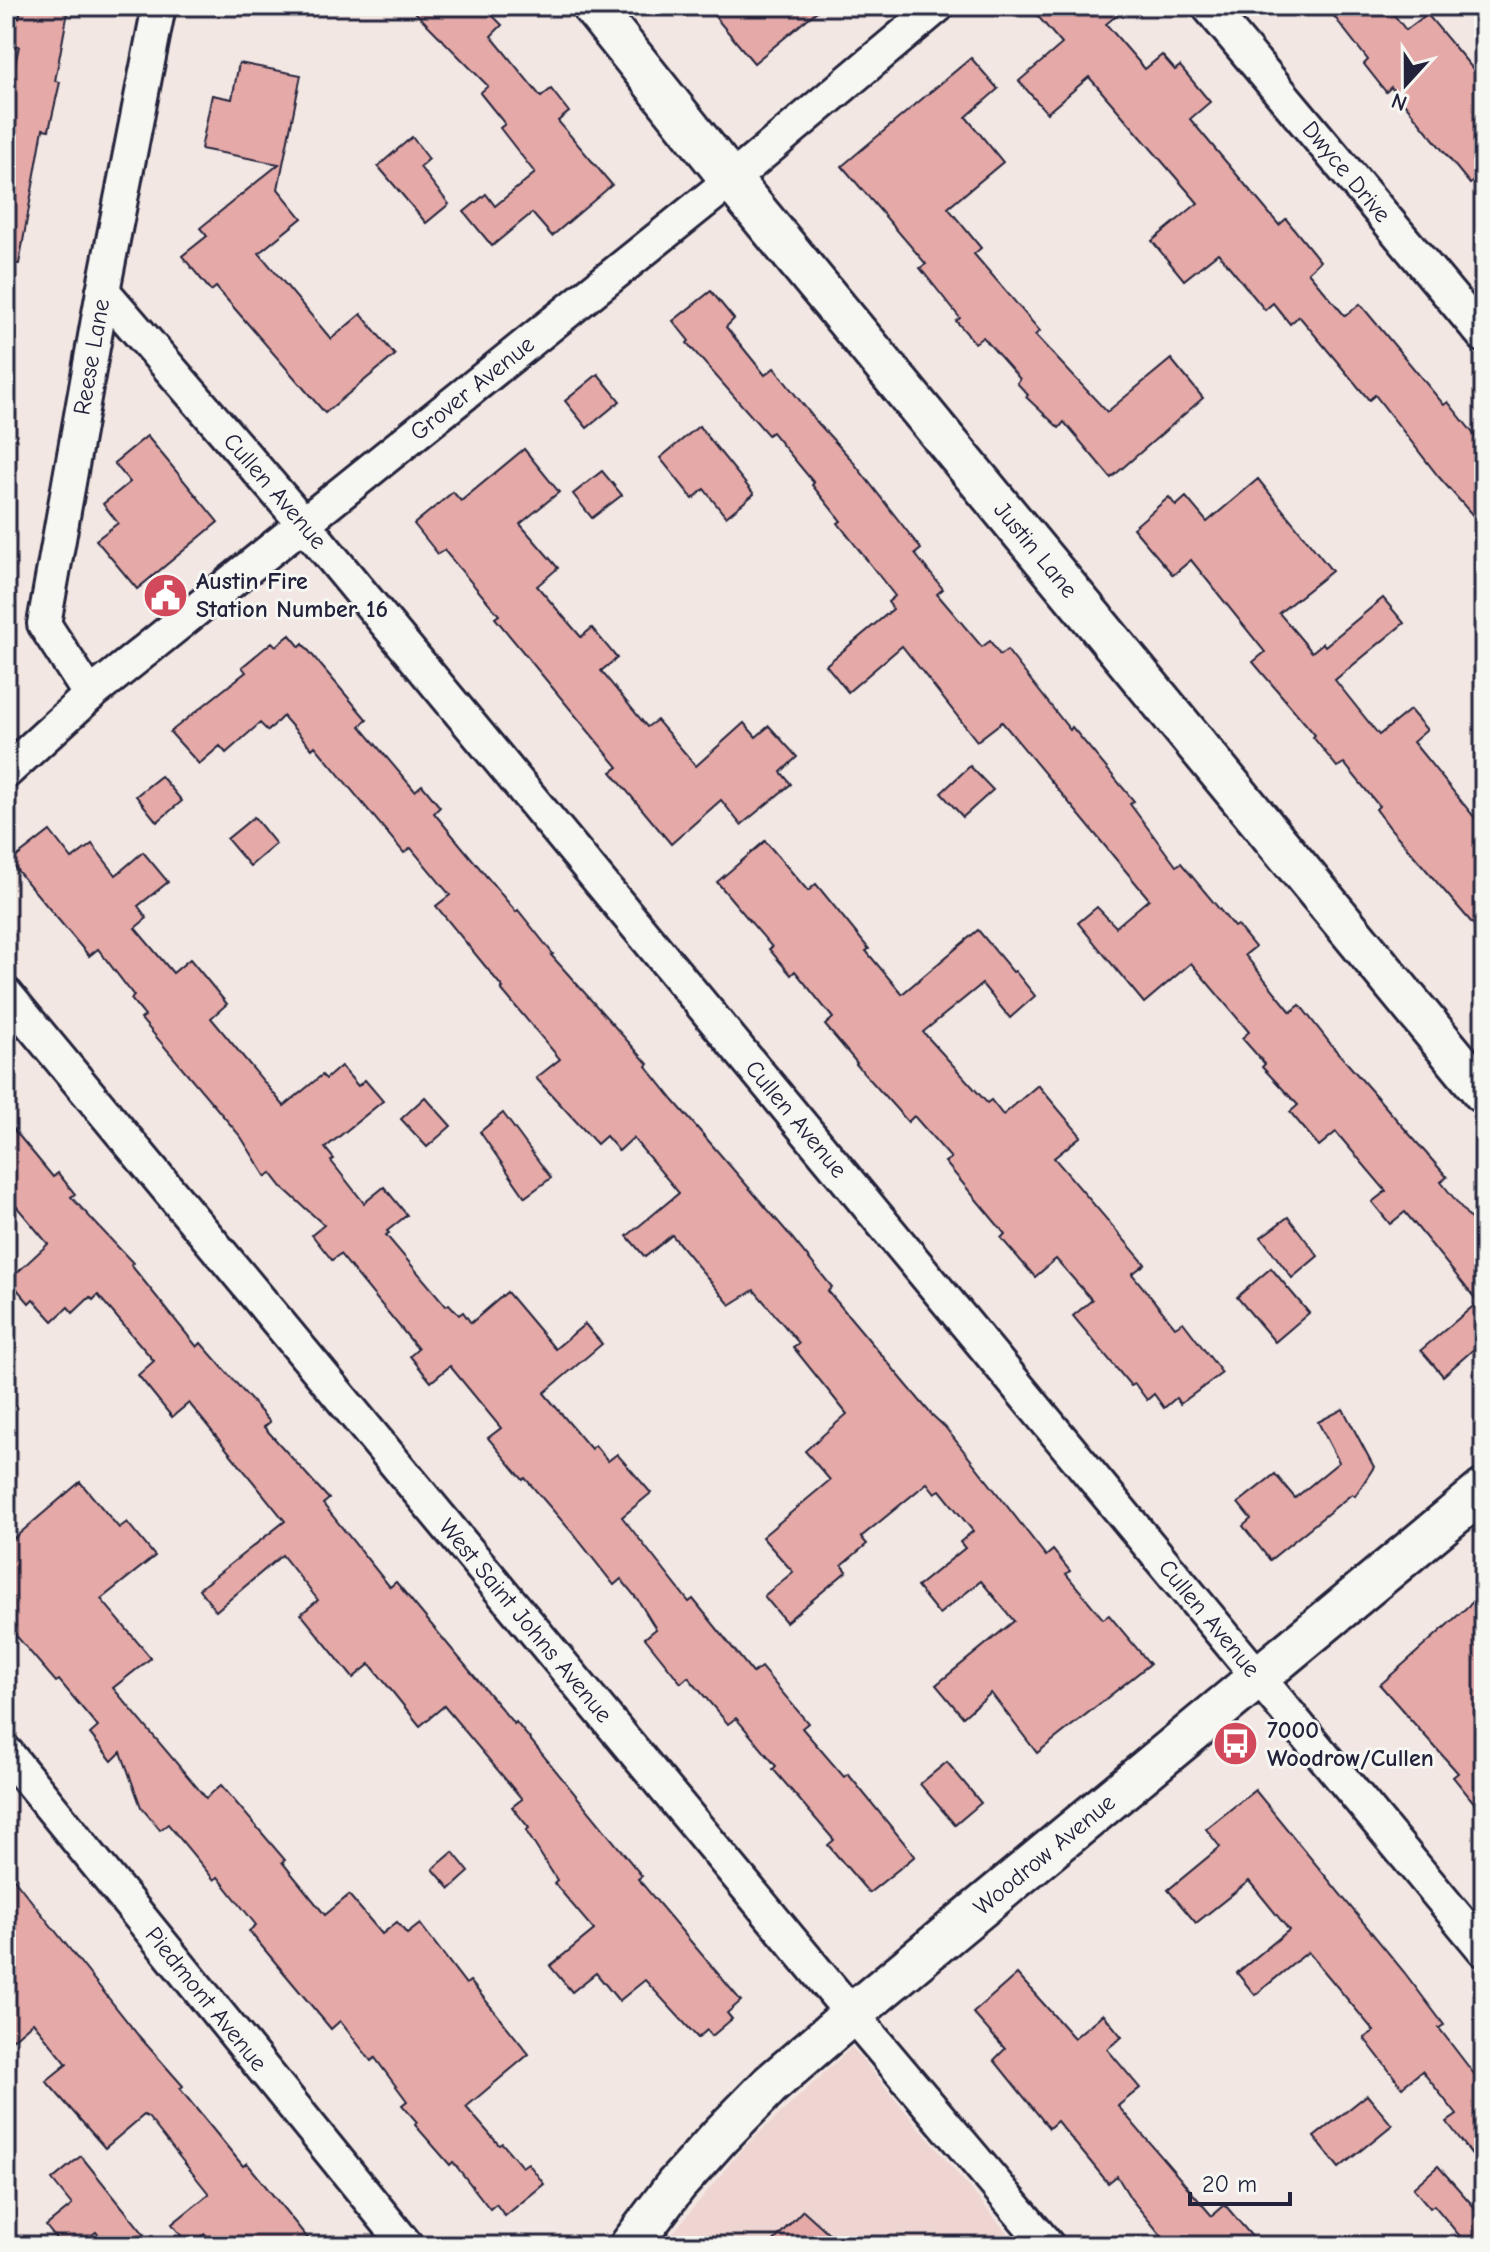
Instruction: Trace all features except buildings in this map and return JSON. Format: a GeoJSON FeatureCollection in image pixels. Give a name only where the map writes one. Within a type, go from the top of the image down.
{"type":"FeatureCollection","features":[{"type":"Feature","properties":{"kind":"street","name":"Reese Lane"},"geometry":{"type":"LineString","coordinates":[[90,695],[44,624],[103,291],[159,6]]}},
{"type":"Feature","properties":{"kind":"street","name":"Justin Lane"},"geometry":{"type":"LineString","coordinates":[[592,6],[731,180],[1484,1093]]}},
{"type":"Feature","properties":{"kind":"street","name":"Grover Avenue"},"geometry":{"type":"LineString","coordinates":[[6,772],[90,695],[731,180],[938,6]]}},
{"type":"Feature","properties":{"kind":"street","name":"Dwyce Drive"},"geometry":{"type":"LineString","coordinates":[[1208,6],[1484,336]]}},
{"type":"Feature","properties":{"kind":"street","name":"Cullen Avenue"},"geometry":{"type":"LineString","coordinates":[[103,291],[304,524],[1484,1950]]}},
{"type":"Feature","properties":{"kind":"street","name":"West Saint Johns Avenue"},"geometry":{"type":"LineString","coordinates":[[6,994],[1048,2246]]}},
{"type":"Feature","properties":{"kind":"street","name":"Woodrow Avenue"},"geometry":{"type":"LineString","coordinates":[[630,2246],[676,2185],[771,2084],[1484,1490]]}},
{"type":"Feature","properties":{"kind":"street","name":"Piedmont Avenue"},"geometry":{"type":"LineString","coordinates":[[6,1752],[407,2246]]}},
{"type":"Feature","properties":{"kind":"shaded area"},"geometry":{"type":"Polygon","coordinates":[[[852,2047],[1018,2246],[662,2246],[740,2151],[852,2047]]]}},
{"type":"Feature","properties":{"kind":"place","name":"Austin Fire Station Number 16"},"geometry":{"type":"Point","coordinates":[165,595]}},
{"type":"Feature","properties":{"kind":"place","name":"7000 Woodrow/Cullen"},"geometry":{"type":"Point","coordinates":[1236,1744]}}]}
